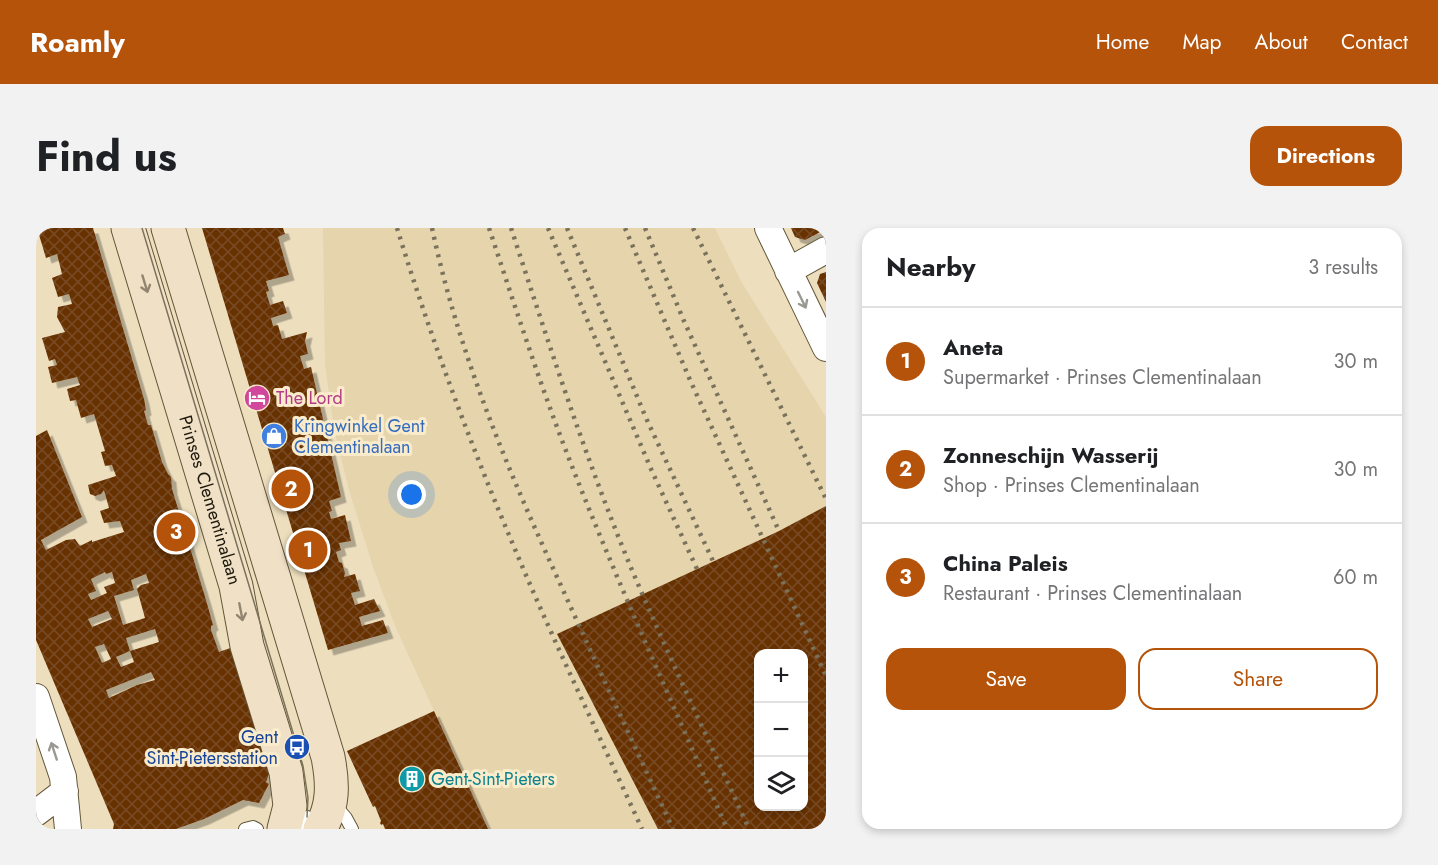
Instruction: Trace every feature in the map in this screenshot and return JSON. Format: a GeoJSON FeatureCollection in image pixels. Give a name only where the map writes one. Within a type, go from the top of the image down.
{"type":"FeatureCollection","features":[{"type":"Feature","properties":{"kind":"street","name":"Prinses Clementinalaan"},"geometry":{"type":"LineString","coordinates":[[128,228],[236,586],[247,646],[302,772],[290,806],[310,823]]}},
{"type":"Feature","properties":{"kind":"street"},"geometry":{"type":"LineString","coordinates":[[168,228],[328,757],[331,774],[310,823]]}},
{"type":"Feature","properties":{"kind":"street"},"geometry":{"type":"LineString","coordinates":[[768,228],[826,348]]}},
{"type":"Feature","properties":{"kind":"street"},"geometry":{"type":"LineString","coordinates":[[788,271],[826,250]]}},
{"type":"Feature","properties":{"kind":"street"},"geometry":{"type":"LineString","coordinates":[[36,697],[63,777],[68,829]]}},
{"type":"Feature","properties":{"kind":"street"},"geometry":{"type":"LineString","coordinates":[[36,813],[65,791]]}},
{"type":"Feature","properties":{"kind":"lane"},"geometry":{"type":"LineString","coordinates":[[310,823],[346,818],[352,829]]}},
{"type":"Feature","properties":{"kind":"lane"},"geometry":{"type":"LineString","coordinates":[[245,829],[253,827],[257,829]]}},
{"type":"Feature","properties":{"kind":"shaded area"},"geometry":{"type":"Polygon","coordinates":[[[323,228],[715,228],[742,283],[826,417],[826,829],[488,829],[396,628],[373,567],[349,490],[334,429],[325,364],[323,228]]]}},
{"type":"Feature","properties":{"kind":"building"},"geometry":{"type":"Polygon","coordinates":[[[37,228],[93,228],[144,399],[146,410],[144,411],[148,425],[151,425],[162,462],[171,477],[172,489],[213,625],[211,630],[219,652],[233,647],[268,764],[269,774],[266,782],[269,784],[259,803],[243,800],[204,819],[176,829],[113,829],[114,824],[36,640],[36,436],[47,430],[82,517],[41,540],[46,550],[66,540],[75,539],[80,546],[92,540],[92,542],[124,532],[120,521],[104,523],[100,511],[109,508],[104,490],[95,496],[90,494],[88,485],[116,476],[112,465],[105,466],[101,452],[105,451],[94,414],[81,418],[76,400],[70,401],[67,389],[80,385],[77,377],[52,383],[48,367],[57,365],[55,359],[49,361],[42,338],[65,332],[57,317],[58,307],[72,304],[69,294],[58,297],[52,278],[62,274],[57,254],[46,258],[37,228]],[[105,572],[91,579],[96,591],[88,594],[91,600],[107,593],[104,587],[115,583],[112,572],[106,574],[105,572]],[[146,574],[131,580],[134,590],[114,596],[123,625],[145,618],[137,589],[149,583],[146,574]],[[108,611],[88,619],[92,627],[112,619],[108,611]],[[155,629],[126,638],[130,651],[159,642],[155,629]],[[104,644],[95,647],[102,663],[111,659],[104,644]],[[130,651],[116,657],[121,667],[134,662],[130,651]],[[151,672],[106,690],[109,698],[137,685],[155,680],[151,672]]]}},
{"type":"Feature","properties":{"kind":"building"},"geometry":{"type":"Polygon","coordinates":[[[202,228],[283,228],[285,234],[278,237],[289,275],[266,281],[269,291],[266,292],[270,305],[283,301],[287,313],[271,318],[273,326],[278,325],[282,339],[307,332],[305,341],[308,354],[300,356],[304,369],[311,367],[341,497],[329,501],[332,511],[329,512],[331,519],[345,515],[351,541],[339,543],[341,550],[336,552],[339,562],[342,563],[344,577],[355,574],[360,591],[351,593],[355,605],[374,599],[380,611],[359,617],[362,626],[383,620],[388,633],[328,650],[202,228]]]}},
{"type":"Feature","properties":{"kind":"building"},"geometry":{"type":"Polygon","coordinates":[[[791,228],[826,229],[805,240],[795,237],[791,228]]]}},
{"type":"Feature","properties":{"kind":"building"},"geometry":{"type":"Polygon","coordinates":[[[826,272],[826,302],[817,283],[820,274],[826,272]]]}},
{"type":"Feature","properties":{"kind":"building"},"geometry":{"type":"Polygon","coordinates":[[[826,506],[826,829],[658,829],[557,634],[779,531],[826,506]]]}},
{"type":"Feature","properties":{"kind":"building","name":"Gent-Sint-Pieters"},"geometry":{"type":"Polygon","coordinates":[[[434,711],[488,829],[385,829],[380,823],[375,806],[373,807],[347,751],[434,711]]]}},
{"type":"Feature","properties":{"kind":"tram line"},"geometry":{"type":"LineString","coordinates":[[142,228],[303,766],[308,798],[307,817]]}},
{"type":"Feature","properties":{"kind":"railway"},"geometry":{"type":"LineString","coordinates":[[397,228],[435,344],[493,497],[541,609],[642,829]]}},
{"type":"Feature","properties":{"kind":"railway"},"geometry":{"type":"LineString","coordinates":[[432,228],[456,322],[505,458],[673,829]]}},
{"type":"Feature","properties":{"kind":"railway"},"geometry":{"type":"LineString","coordinates":[[489,228],[543,390],[582,492],[727,829]]}},
{"type":"Feature","properties":{"kind":"railway"},"geometry":{"type":"LineString","coordinates":[[511,228],[567,397],[629,563],[749,829]]}},
{"type":"Feature","properties":{"kind":"railway"},"geometry":{"type":"LineString","coordinates":[[548,228],[651,469],[697,569]]}},
{"type":"Feature","properties":{"kind":"railway"},"geometry":{"type":"LineString","coordinates":[[567,228],[646,418],[713,561]]}},
{"type":"Feature","properties":{"kind":"railway"},"geometry":{"type":"LineString","coordinates":[[625,228],[690,380],[826,676]]}},
{"type":"Feature","properties":{"kind":"railway"},"geometry":{"type":"LineString","coordinates":[[645,228],[684,321],[779,531]]}},
{"type":"Feature","properties":{"kind":"railway"},"geometry":{"type":"LineString","coordinates":[[693,228],[826,499]]}},
{"type":"Feature","properties":{"kind":"place","name":"The Lord"},"geometry":{"type":"Point","coordinates":[257,398]}},
{"type":"Feature","properties":{"kind":"place","name":"Kringwinkel Gent Clementinalaan"},"geometry":{"type":"Point","coordinates":[274,436]}},
{"type":"Feature","properties":{"kind":"place","name":"Zonneschijn Wasserij"},"geometry":{"type":"Point","coordinates":[291,489]}},
{"type":"Feature","properties":{"kind":"place","name":"China Paleis"},"geometry":{"type":"Point","coordinates":[176,532]}},
{"type":"Feature","properties":{"kind":"place","name":"Aneta"},"geometry":{"type":"Point","coordinates":[308,550]}},
{"type":"Feature","properties":{"kind":"place","name":"Gent Sint-Pietersstation"},"geometry":{"type":"Point","coordinates":[297,747]}},
{"type":"Feature","properties":{"kind":"place","name":"Gent-Sint-Pieters"},"geometry":{"type":"Point","coordinates":[412,779]}}]}
